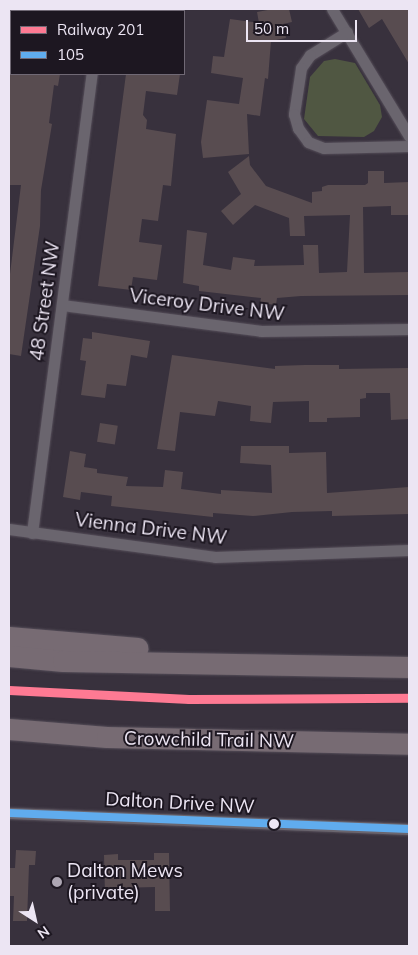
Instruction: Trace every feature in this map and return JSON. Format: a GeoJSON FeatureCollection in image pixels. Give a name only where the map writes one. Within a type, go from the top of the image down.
{"type":"FeatureCollection","features":[{"type":"Feature","properties":{"kind":"highway"},"geometry":{"type":"LineString","coordinates":[[9,636],[148,649],[183,662]]}},
{"type":"Feature","properties":{"kind":"highway"},"geometry":{"type":"LineString","coordinates":[[9,656],[63,661],[409,667]]}},
{"type":"Feature","properties":{"kind":"highway","name":"Crowchild Trail NW"},"geometry":{"type":"LineString","coordinates":[[9,729],[107,737],[409,744]]}},
{"type":"Feature","properties":{"kind":"street"},"geometry":{"type":"LineString","coordinates":[[332,9],[409,136]]}},
{"type":"Feature","properties":{"kind":"street"},"geometry":{"type":"LineString","coordinates":[[347,32],[310,55],[301,68],[294,114],[298,128],[308,142],[324,148],[409,146]]}},
{"type":"Feature","properties":{"kind":"street","name":"48 Street NW"},"geometry":{"type":"LineString","coordinates":[[32,532],[92,75]]}},
{"type":"Feature","properties":{"kind":"street","name":"Viceroy Drive NW"},"geometry":{"type":"LineString","coordinates":[[62,305],[261,331],[409,329]]}},
{"type":"Feature","properties":{"kind":"street","name":"Vienna Drive NW"},"geometry":{"type":"LineString","coordinates":[[9,530],[215,557],[409,550]]}},
{"type":"Feature","properties":{"kind":"street","name":"Dalton Drive NW"},"geometry":{"type":"LineString","coordinates":[[9,813],[409,829]]}},
{"type":"Feature","properties":{"kind":"green space"},"geometry":{"type":"Polygon","coordinates":[[[335,59],[355,63],[380,105],[382,117],[374,131],[364,137],[318,136],[304,119],[310,77],[324,61],[335,59]]]}},
{"type":"Feature","properties":{"kind":"building"},"geometry":{"type":"Polygon","coordinates":[[[289,9],[292,22],[283,24],[286,38],[271,41],[268,79],[265,78],[260,116],[247,114],[249,154],[203,158],[201,142],[207,100],[239,104],[243,78],[211,73],[213,56],[224,57],[230,19],[259,23],[257,12],[289,9]]]}},
{"type":"Feature","properties":{"kind":"building"},"geometry":{"type":"Polygon","coordinates":[[[358,9],[409,9],[409,64],[382,19],[369,28],[358,9]]]}},
{"type":"Feature","properties":{"kind":"building"},"geometry":{"type":"Polygon","coordinates":[[[9,74],[60,75],[58,86],[54,85],[49,123],[52,124],[41,190],[40,226],[21,356],[9,354],[9,282],[21,185],[9,185],[9,74]]]}},
{"type":"Feature","properties":{"kind":"building"},"geometry":{"type":"Polygon","coordinates":[[[126,75],[180,75],[177,95],[146,91],[143,115],[147,120],[146,129],[176,134],[171,186],[163,185],[158,221],[142,219],[139,242],[162,245],[157,280],[133,277],[131,290],[98,286],[126,75]]]}},
{"type":"Feature","properties":{"kind":"building"},"geometry":{"type":"Polygon","coordinates":[[[249,156],[250,165],[266,186],[312,203],[312,192],[322,191],[322,187],[328,185],[365,185],[368,183],[368,171],[384,171],[384,183],[409,182],[409,215],[391,215],[391,206],[363,207],[364,273],[409,272],[409,295],[301,296],[277,298],[276,305],[260,303],[261,298],[199,291],[199,286],[183,283],[187,230],[207,233],[203,265],[231,270],[233,257],[255,260],[254,266],[304,265],[303,245],[318,245],[319,273],[347,272],[350,215],[304,216],[305,236],[290,236],[289,218],[255,205],[233,225],[221,211],[241,194],[228,172],[249,156]]]}},
{"type":"Feature","properties":{"kind":"building"},"geometry":{"type":"Polygon","coordinates":[[[92,332],[150,341],[147,358],[131,355],[126,386],[107,384],[105,398],[81,395],[86,361],[80,360],[83,338],[92,339],[92,332]]]}},
{"type":"Feature","properties":{"kind":"building"},"geometry":{"type":"Polygon","coordinates":[[[172,355],[275,369],[275,366],[305,365],[339,365],[339,369],[408,368],[409,419],[391,420],[390,393],[366,393],[366,398],[360,399],[360,417],[327,418],[327,422],[309,422],[309,401],[273,402],[271,423],[250,421],[251,406],[218,401],[215,416],[180,412],[175,451],[157,449],[172,355]]]}},
{"type":"Feature","properties":{"kind":"building"},"geometry":{"type":"Polygon","coordinates":[[[100,423],[118,426],[115,445],[97,442],[100,423]]]}},
{"type":"Feature","properties":{"kind":"building"},"geometry":{"type":"Polygon","coordinates":[[[241,446],[289,446],[289,453],[326,452],[327,493],[409,487],[409,514],[332,516],[332,511],[292,512],[253,516],[213,513],[213,517],[111,506],[112,496],[81,492],[80,500],[63,497],[70,451],[86,454],[84,467],[97,469],[97,473],[128,477],[126,486],[163,487],[165,470],[183,472],[181,489],[221,494],[221,490],[272,493],[271,465],[240,463],[241,446]]]}},
{"type":"Feature","properties":{"kind":"building"},"geometry":{"type":"Polygon","coordinates":[[[16,850],[36,851],[35,865],[29,865],[27,921],[13,921],[14,896],[9,896],[9,868],[15,868],[16,850]]]}},
{"type":"Feature","properties":{"kind":"building"},"geometry":{"type":"Polygon","coordinates":[[[154,853],[169,853],[170,911],[155,911],[155,887],[118,888],[118,893],[105,894],[104,855],[118,854],[118,860],[154,860],[154,853]]]}},
{"type":"Feature","properties":{"kind":"rail line","name":"201"},"geometry":{"type":"LineString","coordinates":[[9,690],[189,699],[409,698]]}},
{"type":"Feature","properties":{"kind":"transit line","name":"105"},"geometry":{"type":"LineString","coordinates":[[9,813],[409,829]]}},
{"type":"Feature","properties":{"kind":"place","name":"Dalton Mews (private)"},"geometry":{"type":"Point","coordinates":[57,882]}}]}
